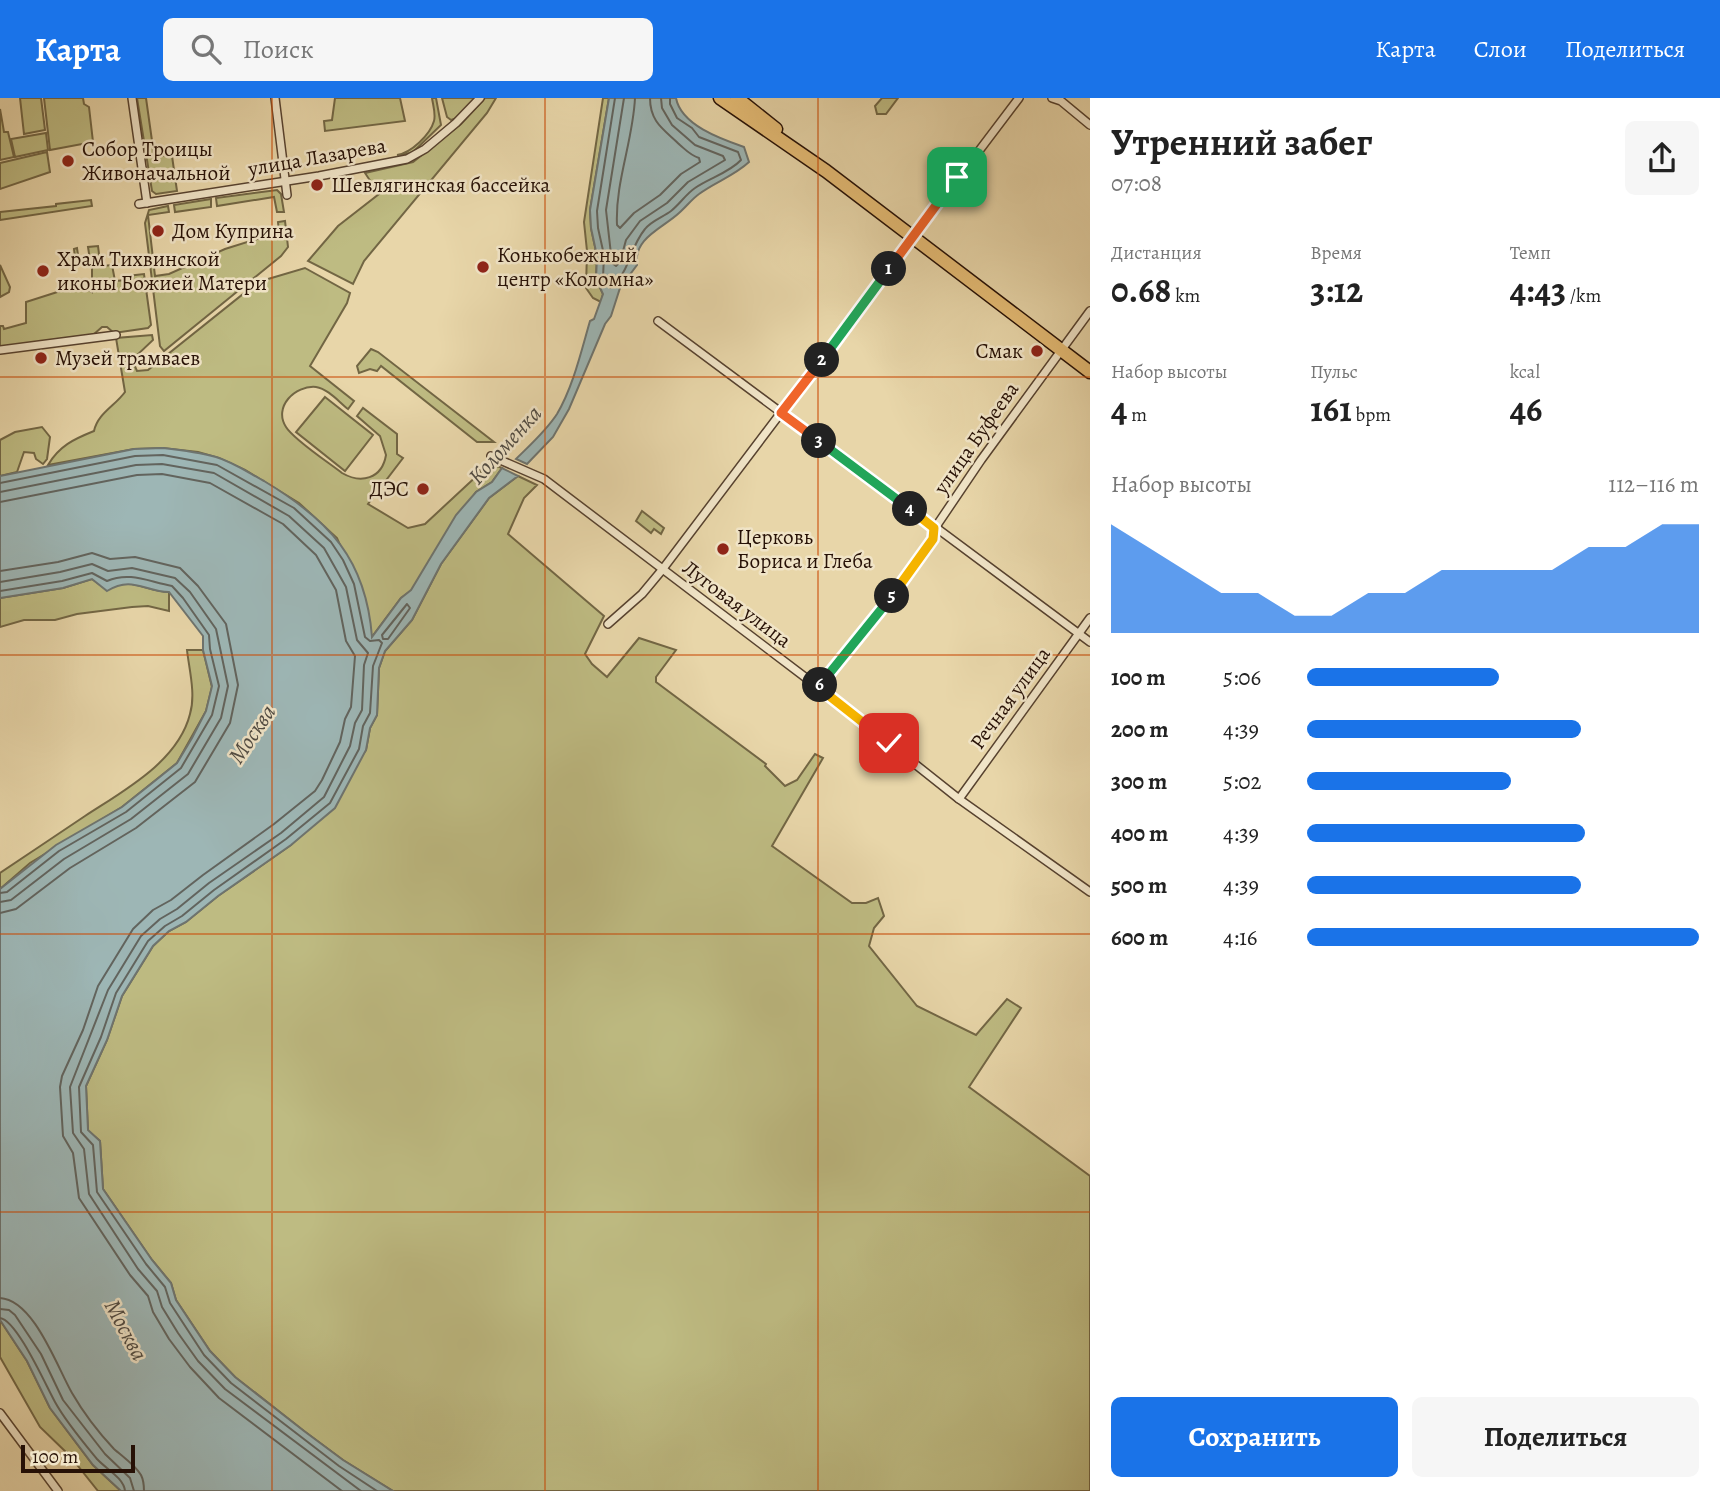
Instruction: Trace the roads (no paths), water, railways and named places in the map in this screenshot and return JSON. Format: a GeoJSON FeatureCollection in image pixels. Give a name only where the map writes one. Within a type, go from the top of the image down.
{"type":"FeatureCollection","features":[{"type":"Feature","properties":{"kind":"main road"},"geometry":{"type":"LineString","coordinates":[[720,98],[766,132],[808,158]]}},
{"type":"Feature","properties":{"kind":"main road"},"geometry":{"type":"LineString","coordinates":[[737,98],[808,158],[1090,372]]}},
{"type":"Feature","properties":{"kind":"street","name":"улица Лазарева"},"geometry":{"type":"LineString","coordinates":[[132,98],[143,203],[285,181],[411,157],[456,123],[480,98]]}},
{"type":"Feature","properties":{"kind":"street"},"geometry":{"type":"LineString","coordinates":[[275,98],[287,195]]}},
{"type":"Feature","properties":{"kind":"street"},"geometry":{"type":"LineString","coordinates":[[608,624],[634,603],[662,570],[1018,98]]}},
{"type":"Feature","properties":{"kind":"street"},"geometry":{"type":"LineString","coordinates":[[1052,98],[1061,101],[1090,125]]}},
{"type":"Feature","properties":{"kind":"street","name":"улица Буфеева"},"geometry":{"type":"LineString","coordinates":[[818,687],[897,589],[933,539],[934,528],[1090,311]]}},
{"type":"Feature","properties":{"kind":"street"},"geometry":{"type":"LineString","coordinates":[[658,321],[1090,642]]}},
{"type":"Feature","properties":{"kind":"street"},"geometry":{"type":"LineString","coordinates":[[0,350],[116,335]]}},
{"type":"Feature","properties":{"kind":"street","name":"Луговая улица"},"geometry":{"type":"LineString","coordinates":[[491,456],[544,479],[818,687],[960,799],[1090,892]]}},
{"type":"Feature","properties":{"kind":"street","name":"Речная улица"},"geometry":{"type":"LineString","coordinates":[[960,799],[1090,618]]}},
{"type":"Feature","properties":{"kind":"street"},"geometry":{"type":"LineString","coordinates":[[0,1413],[58,1491]]}},
{"type":"Feature","properties":{"kind":"water"},"geometry":{"type":"Polygon","coordinates":[[[609,98],[676,98],[679,108],[703,130],[744,147],[749,162],[699,194],[644,241],[637,256],[637,265],[620,288],[611,316],[605,324],[569,409],[553,437],[527,464],[516,459],[538,438],[563,404],[590,321],[594,319],[603,294],[596,279],[597,256],[590,210],[609,98]]]}},
{"type":"Feature","properties":{"kind":"water","name":"Москва"},"geometry":{"type":"Polygon","coordinates":[[[163,448],[203,454],[229,462],[287,496],[325,527],[340,544],[362,585],[372,637],[401,598],[411,590],[456,515],[476,492],[492,482],[502,468],[518,476],[489,498],[441,564],[412,620],[385,651],[379,668],[377,715],[370,728],[366,750],[335,808],[291,845],[186,922],[169,931],[153,946],[122,996],[107,1040],[86,1086],[88,1130],[100,1141],[103,1189],[171,1283],[176,1300],[210,1351],[235,1377],[304,1431],[343,1460],[393,1491],[121,1491],[93,1465],[50,1408],[27,1361],[0,1320],[0,889],[56,845],[122,807],[177,763],[206,711],[212,686],[203,650],[203,636],[169,592],[131,584],[116,586],[107,591],[92,579],[63,588],[0,598],[0,476],[134,449],[163,448]]]}},
{"type":"Feature","properties":{"kind":"place","name":"Собор Троицы Живоначальной"},"geometry":{"type":"Point","coordinates":[68,161]}},
{"type":"Feature","properties":{"kind":"place","name":"Шевлягинская бассейка"},"geometry":{"type":"Point","coordinates":[317,185]}},
{"type":"Feature","properties":{"kind":"place","name":"Дом Куприна"},"geometry":{"type":"Point","coordinates":[158,231]}},
{"type":"Feature","properties":{"kind":"place","name":"Конькобежный центр «Коломна»"},"geometry":{"type":"Point","coordinates":[483,267]}},
{"type":"Feature","properties":{"kind":"place","name":"Храм Тихвинской иконы Божией Матери"},"geometry":{"type":"Point","coordinates":[43,271]}},
{"type":"Feature","properties":{"kind":"place","name":"Смак"},"geometry":{"type":"Point","coordinates":[1037,351]}},
{"type":"Feature","properties":{"kind":"place","name":"Музей трамваев"},"geometry":{"type":"Point","coordinates":[41,358]}},
{"type":"Feature","properties":{"kind":"place","name":"ДЭС"},"geometry":{"type":"Point","coordinates":[423,489]}},
{"type":"Feature","properties":{"kind":"place","name":"Церковь Бориса и Глеба"},"geometry":{"type":"Point","coordinates":[723,549]}},
{"type":"Feature","properties":{"kind":"water label","name":"Коломенка"},"geometry":{"type":"Point","coordinates":[505,445]}}]}
